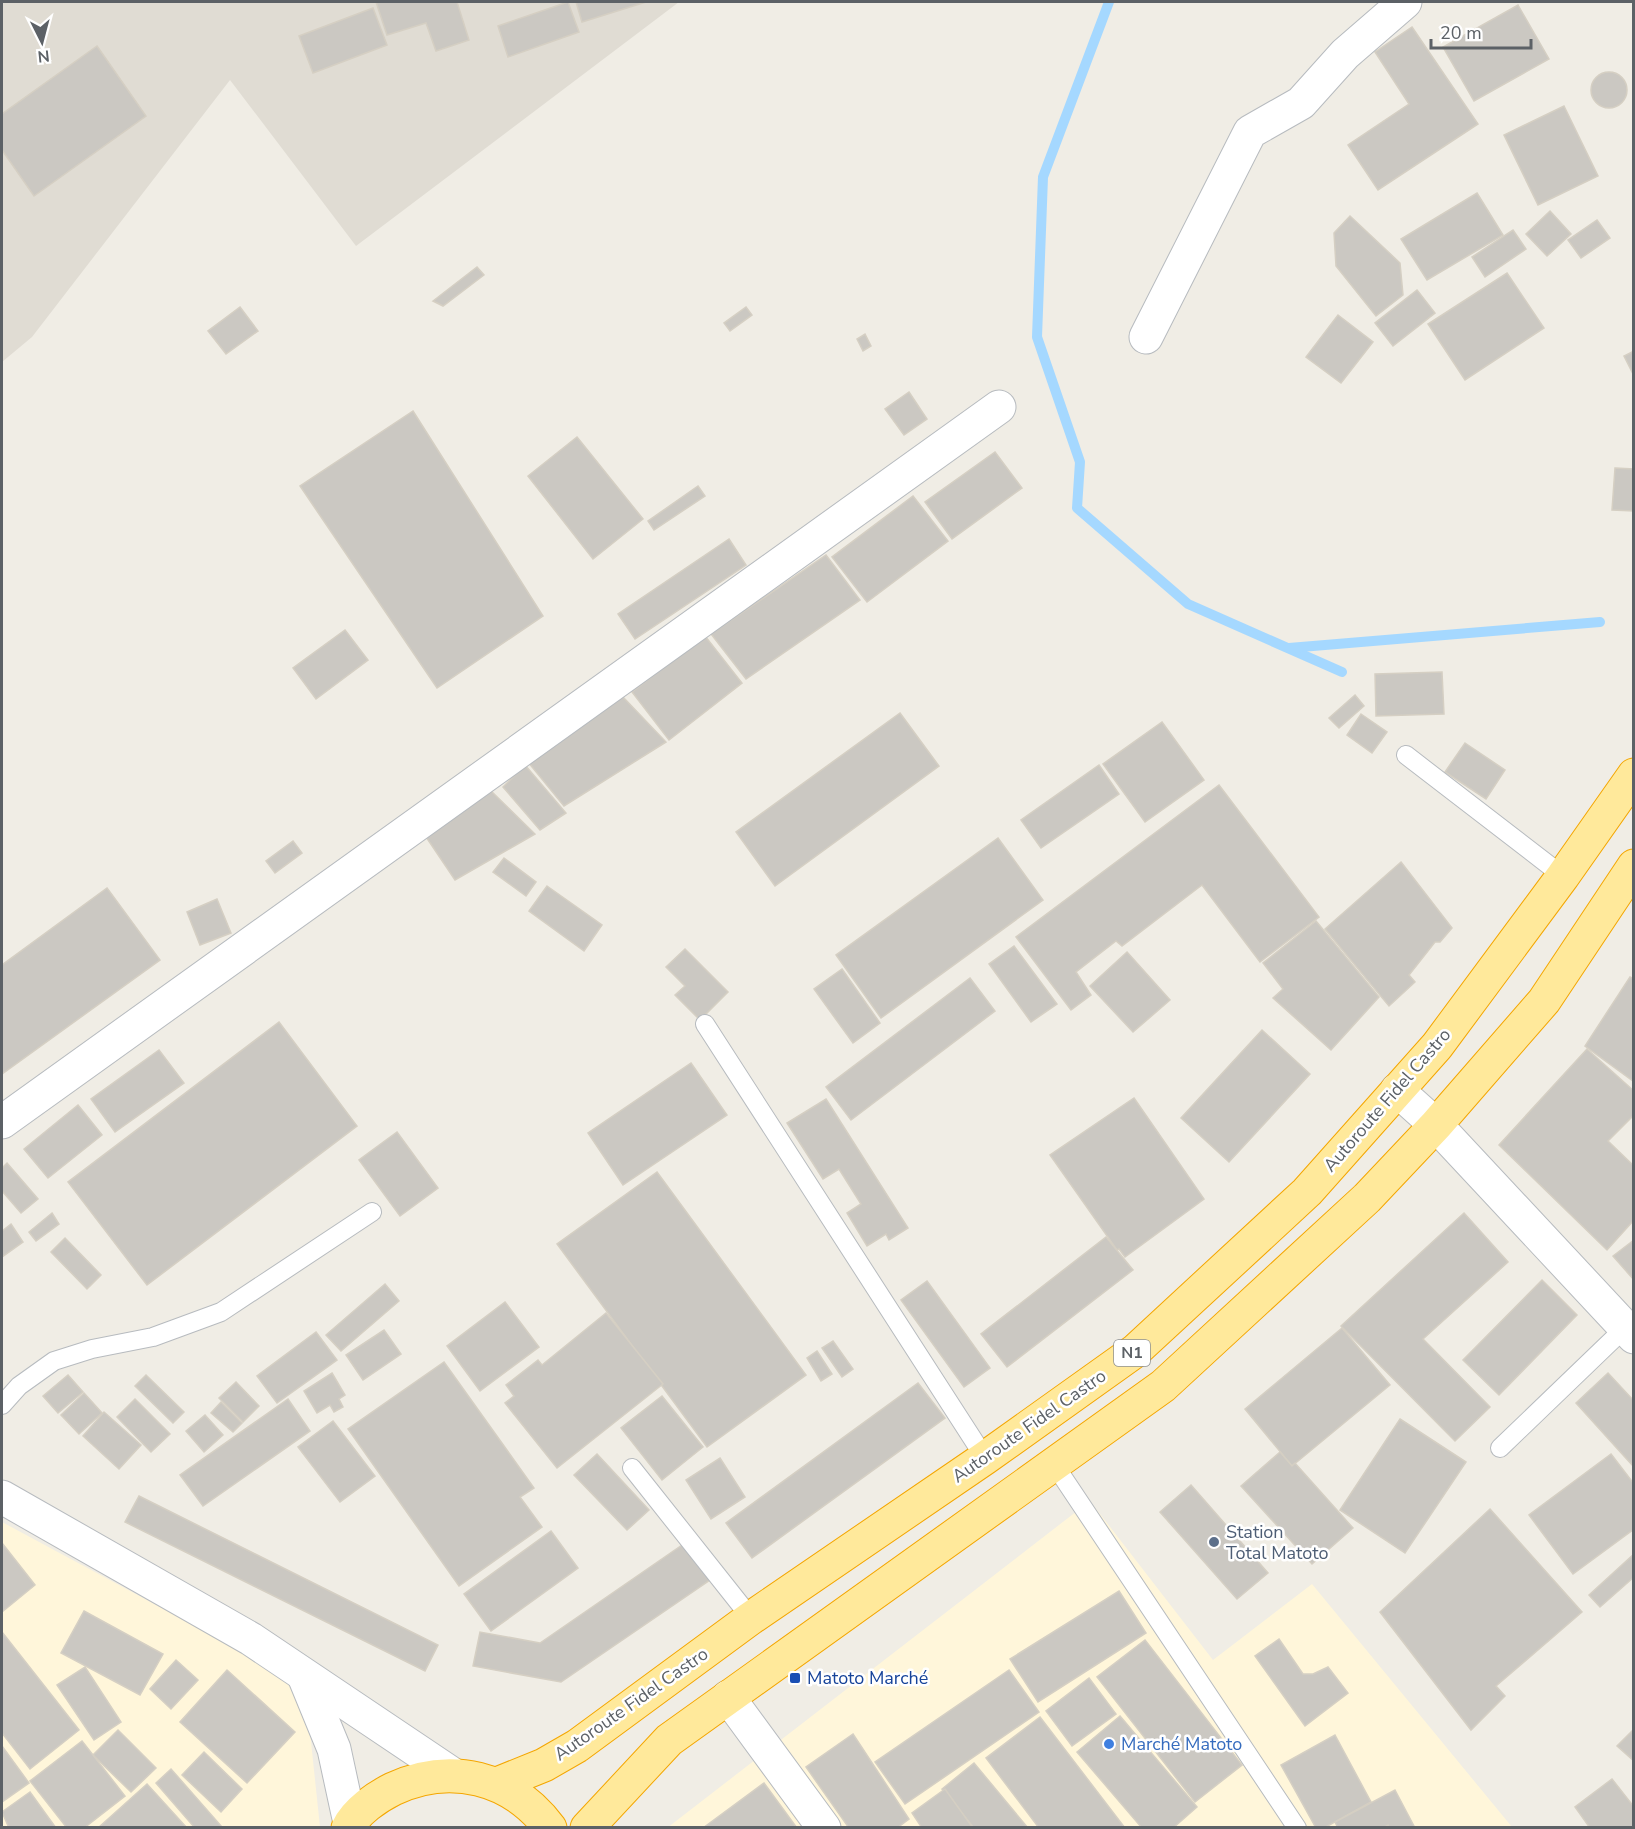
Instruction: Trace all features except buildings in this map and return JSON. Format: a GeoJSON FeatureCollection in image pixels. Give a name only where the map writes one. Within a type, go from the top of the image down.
{"type":"FeatureCollection","features":[{"type":"Feature","properties":{"kind":"highway","name":"Autoroute Fidel Castro"},"geometry":{"type":"LineString","coordinates":[[498,1784],[544,1765],[577,1746],[751,1618],[985,1458],[1135,1351],[1307,1192],[1437,1046],[1563,876],[1634,775]]}},
{"type":"Feature","properties":{"kind":"highway","name":"N1"},"geometry":{"type":"LineString","coordinates":[[587,1827],[669,1740],[1164,1386],[1367,1198],[1436,1125],[1544,1001],[1634,866]]}},
{"type":"Feature","properties":{"kind":"highway"},"geometry":{"type":"LineString","coordinates":[[349,1825],[379,1796],[414,1779],[452,1774],[498,1784],[520,1796],[539,1813],[550,1827]]}},
{"type":"Feature","properties":{"kind":"street"},"geometry":{"type":"LineString","coordinates":[[1146,337],[1250,132],[1301,103],[1345,54],[1405,2]]}},
{"type":"Feature","properties":{"kind":"street"},"geometry":{"type":"LineString","coordinates":[[2,1122],[999,407]]}},
{"type":"Feature","properties":{"kind":"street"},"geometry":{"type":"LineString","coordinates":[[1397,1090],[1436,1125],[1630,1328]]}},
{"type":"Feature","properties":{"kind":"street"},"geometry":{"type":"LineString","coordinates":[[2,1497],[251,1639],[452,1774]]}},
{"type":"Feature","properties":{"kind":"street"},"geometry":{"type":"LineString","coordinates":[[304,1676],[334,1749],[349,1825]]}},
{"type":"Feature","properties":{"kind":"street"},"geometry":{"type":"LineString","coordinates":[[728,1697],[824,1827]]}},
{"type":"Feature","properties":{"kind":"lane"},"geometry":{"type":"LineString","coordinates":[[1406,755],[1563,876]]}},
{"type":"Feature","properties":{"kind":"lane"},"geometry":{"type":"LineString","coordinates":[[705,1024],[985,1458]]}},
{"type":"Feature","properties":{"kind":"lane"},"geometry":{"type":"LineString","coordinates":[[2,1405],[19,1386],[54,1362],[92,1349],[153,1336],[221,1312],[372,1212]]}},
{"type":"Feature","properties":{"kind":"lane"},"geometry":{"type":"LineString","coordinates":[[1500,1448],[1630,1328]]}},
{"type":"Feature","properties":{"kind":"lane"},"geometry":{"type":"LineString","coordinates":[[1054,1464],[1297,1827]]}},
{"type":"Feature","properties":{"kind":"lane"},"geometry":{"type":"LineString","coordinates":[[632,1468],[751,1618]]}},
{"type":"Feature","properties":{"kind":"shaded area"},"geometry":{"type":"Polygon","coordinates":[[[2,2],[679,2],[356,246],[230,80],[32,337],[2,362],[2,2]]]}},
{"type":"Feature","properties":{"kind":"shaded area","name":"Marché Matoto"},"geometry":{"type":"Polygon","coordinates":[[[1090,1501],[1213,1660],[1312,1584],[1512,1827],[667,1828],[1090,1501]]]}},
{"type":"Feature","properties":{"kind":"shaded area"},"geometry":{"type":"Polygon","coordinates":[[[2,1522],[305,1685],[320,1827],[2,1827],[2,1522]]]}},
{"type":"Feature","properties":{"kind":"waterway"},"geometry":{"type":"LineString","coordinates":[[1109,2],[1043,177],[1037,337],[1080,462],[1077,508],[1188,604],[1342,672]]}},
{"type":"Feature","properties":{"kind":"waterway"},"geometry":{"type":"LineString","coordinates":[[1289,648],[1600,622]]}},
{"type":"Feature","properties":{"kind":"place","name":"Station Total Matoto"},"geometry":{"type":"Point","coordinates":[1214,1542]}},
{"type":"Feature","properties":{"kind":"place","name":"Matoto Marché"},"geometry":{"type":"Point","coordinates":[795,1678]}},
{"type":"Feature","properties":{"kind":"place","name":"Marché Matoto"},"geometry":{"type":"Point","coordinates":[1109,1744]}}]}
